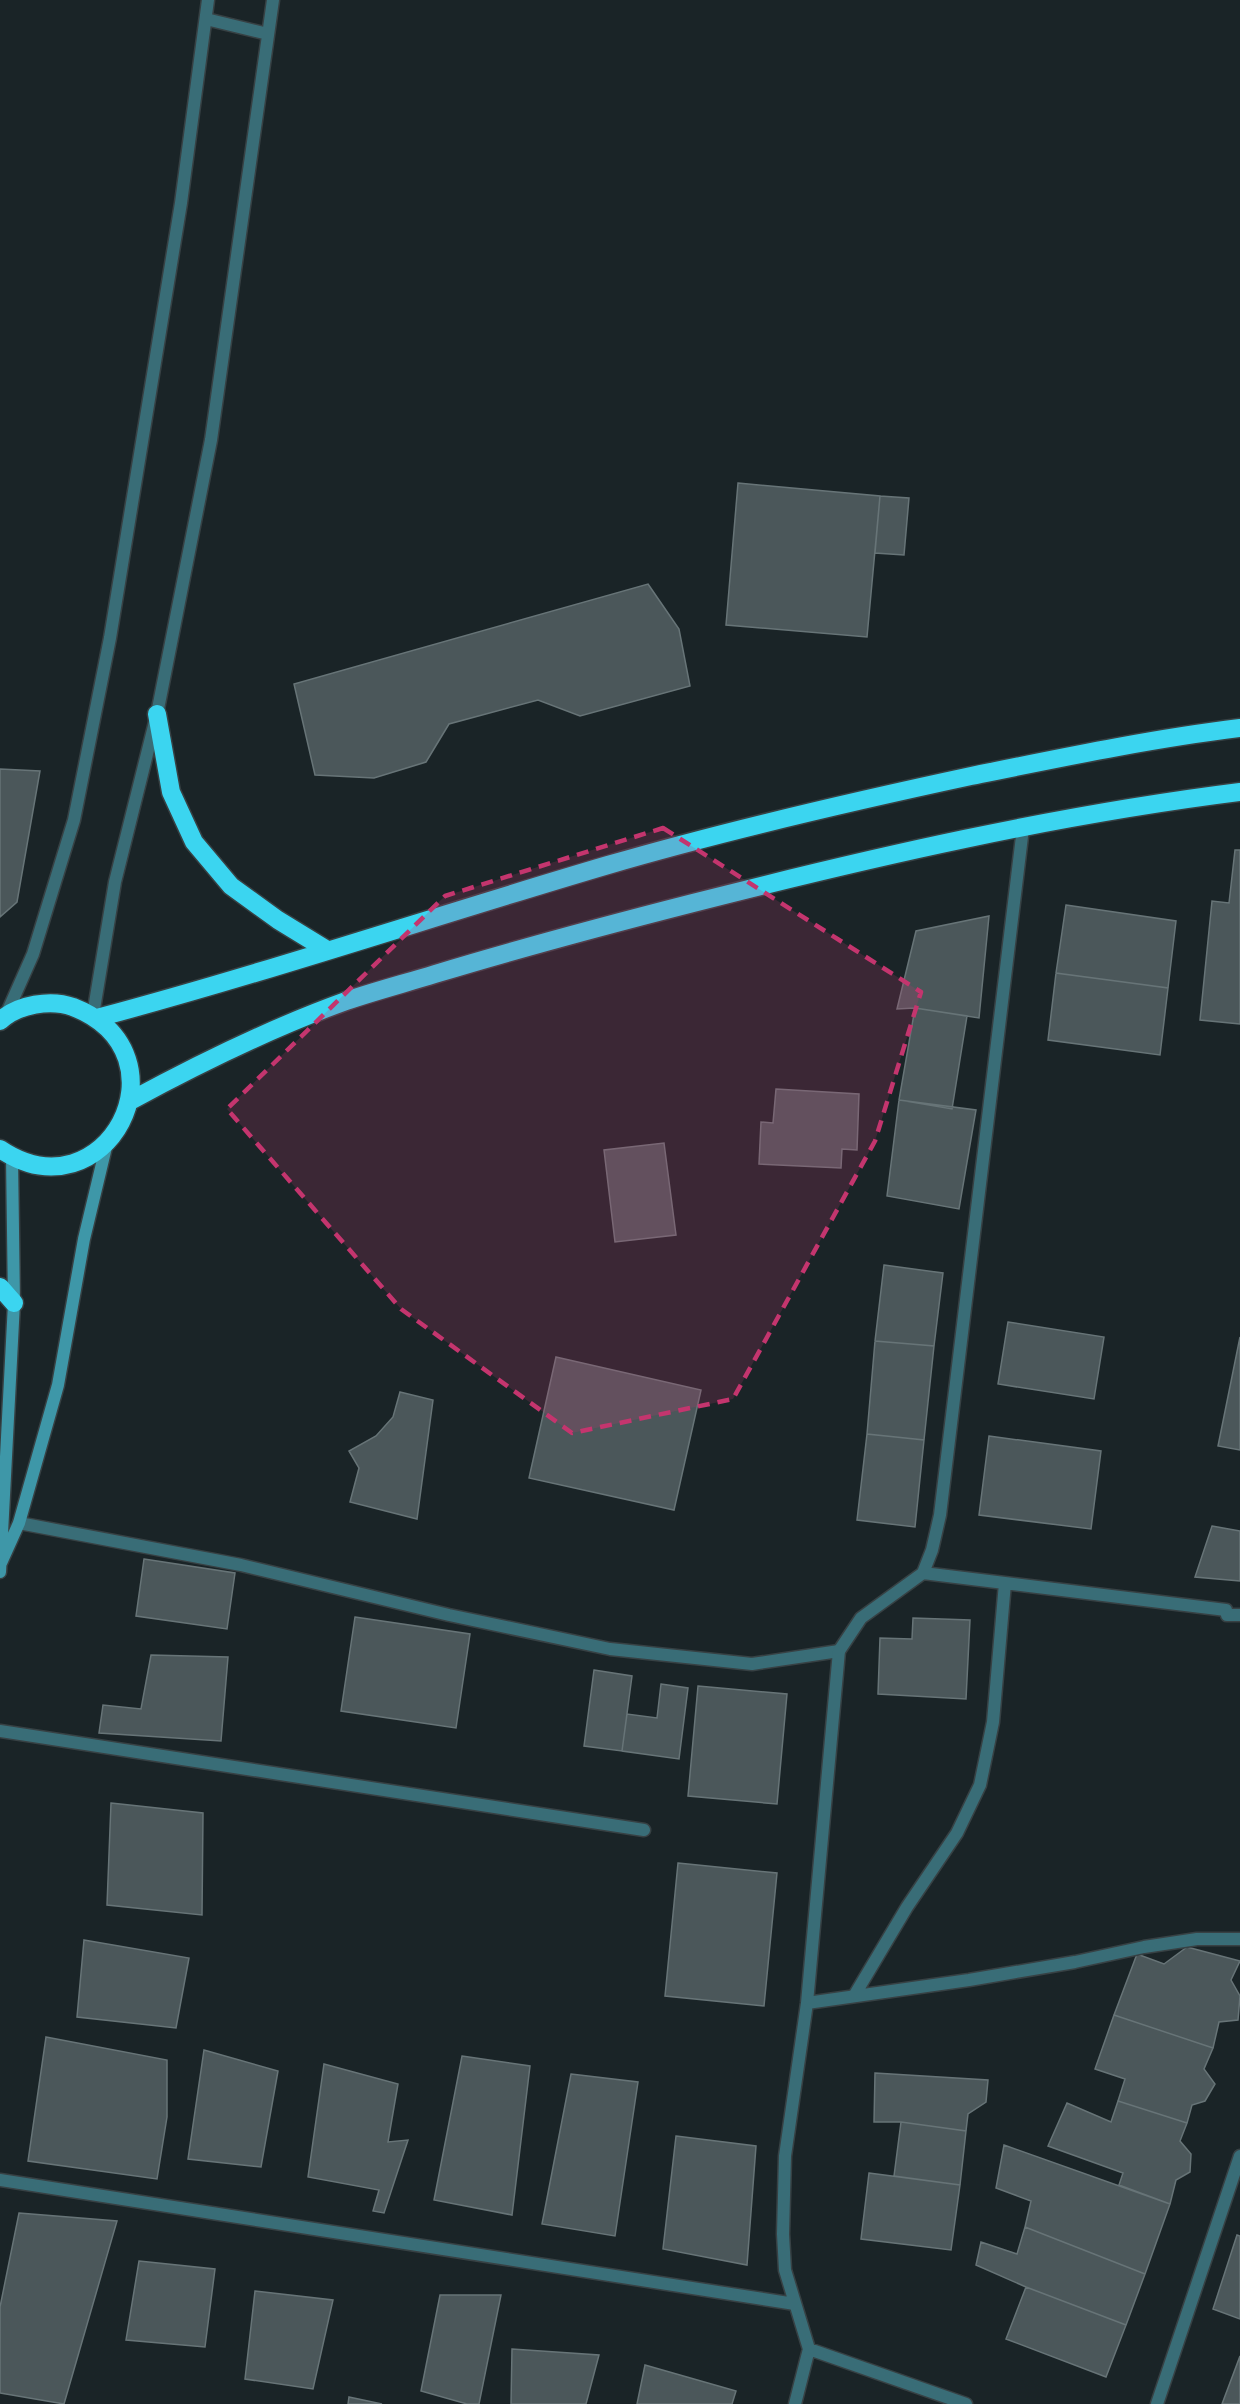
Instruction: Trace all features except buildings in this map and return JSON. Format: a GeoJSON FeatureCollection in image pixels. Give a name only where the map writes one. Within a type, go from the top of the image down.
{"type":"FeatureCollection","features":[{"type":"Feature","properties":{"kind":"highway"},"geometry":{"type":"LineString","coordinates":[[157,714],[171,792],[194,842],[231,886],[278,920],[327,950]]}},
{"type":"Feature","properties":{"kind":"highway"},"geometry":{"type":"LineString","coordinates":[[95,1016],[252,975],[327,950],[613,864],[778,820],[900,791],[1046,761],[1191,734],[1240,728]]}},
{"type":"Feature","properties":{"kind":"highway"},"geometry":{"type":"LineString","coordinates":[[130,1101],[201,1063],[273,1030],[348,1001],[481,960],[751,888],[1023,828],[1141,806],[1240,792]]}},
{"type":"Feature","properties":{"kind":"highway"},"geometry":{"type":"LineString","coordinates":[[3,1018],[34,1004],[65,1004],[95,1016],[114,1034],[126,1054],[131,1077],[130,1101],[122,1123],[107,1143],[87,1158],[62,1166],[36,1165],[6,1153]]}},
{"type":"Feature","properties":{"kind":"highway"},"geometry":{"type":"LineString","coordinates":[[0,1287],[14,1304]]}},
{"type":"Feature","properties":{"kind":"street"},"geometry":{"type":"LineString","coordinates":[[3,1018],[33,954],[74,820],[110,638],[179,215],[208,0]]}},
{"type":"Feature","properties":{"kind":"street"},"geometry":{"type":"LineString","coordinates":[[95,1016],[115,882],[157,714],[211,440],[273,0]]}},
{"type":"Feature","properties":{"kind":"street"},"geometry":{"type":"LineString","coordinates":[[206,19],[268,34]]}},
{"type":"Feature","properties":{"kind":"street"},"geometry":{"type":"LineString","coordinates":[[795,2404],[809,2349],[785,2270],[783,2234],[785,2156],[807,2003],[839,1651],[861,1618],[922,1573],[932,1550],[940,1515],[1023,828]]}},
{"type":"Feature","properties":{"kind":"street"},"geometry":{"type":"LineString","coordinates":[[0,1567],[19,1523],[58,1385],[84,1239],[107,1143]]}},
{"type":"Feature","properties":{"kind":"street"},"geometry":{"type":"LineString","coordinates":[[0,1567],[14,1304],[6,1153]]}},
{"type":"Feature","properties":{"kind":"street"},"geometry":{"type":"LineString","coordinates":[[19,1523],[241,1565],[450,1615],[610,1649],[752,1664],[839,1651]]}},
{"type":"Feature","properties":{"kind":"street"},"geometry":{"type":"LineString","coordinates":[[922,1573],[1226,1610],[1227,1614],[1240,1615]]}},
{"type":"Feature","properties":{"kind":"street"},"geometry":{"type":"LineString","coordinates":[[854,1996],[907,1907],[957,1833],[980,1785],[993,1722],[1005,1583]]}},
{"type":"Feature","properties":{"kind":"street"},"geometry":{"type":"LineString","coordinates":[[0,1731],[644,1830]]}},
{"type":"Feature","properties":{"kind":"street"},"geometry":{"type":"LineString","coordinates":[[807,2003],[1075,1962],[1144,1947],[1197,1939],[1240,1939]]}},
{"type":"Feature","properties":{"kind":"street"},"geometry":{"type":"LineString","coordinates":[[1157,2404],[1240,2156]]}},
{"type":"Feature","properties":{"kind":"street"},"geometry":{"type":"LineString","coordinates":[[0,2180],[795,2304]]}},
{"type":"Feature","properties":{"kind":"street"},"geometry":{"type":"LineString","coordinates":[[809,2349],[966,2404]]}},
{"type":"Feature","properties":{"kind":"highlighted area"},"geometry":{"type":"Polygon","coordinates":[[[663,828],[921,992],[875,1141],[733,1399],[572,1433],[401,1309],[227,1109],[445,896],[663,828]]]}}]}
